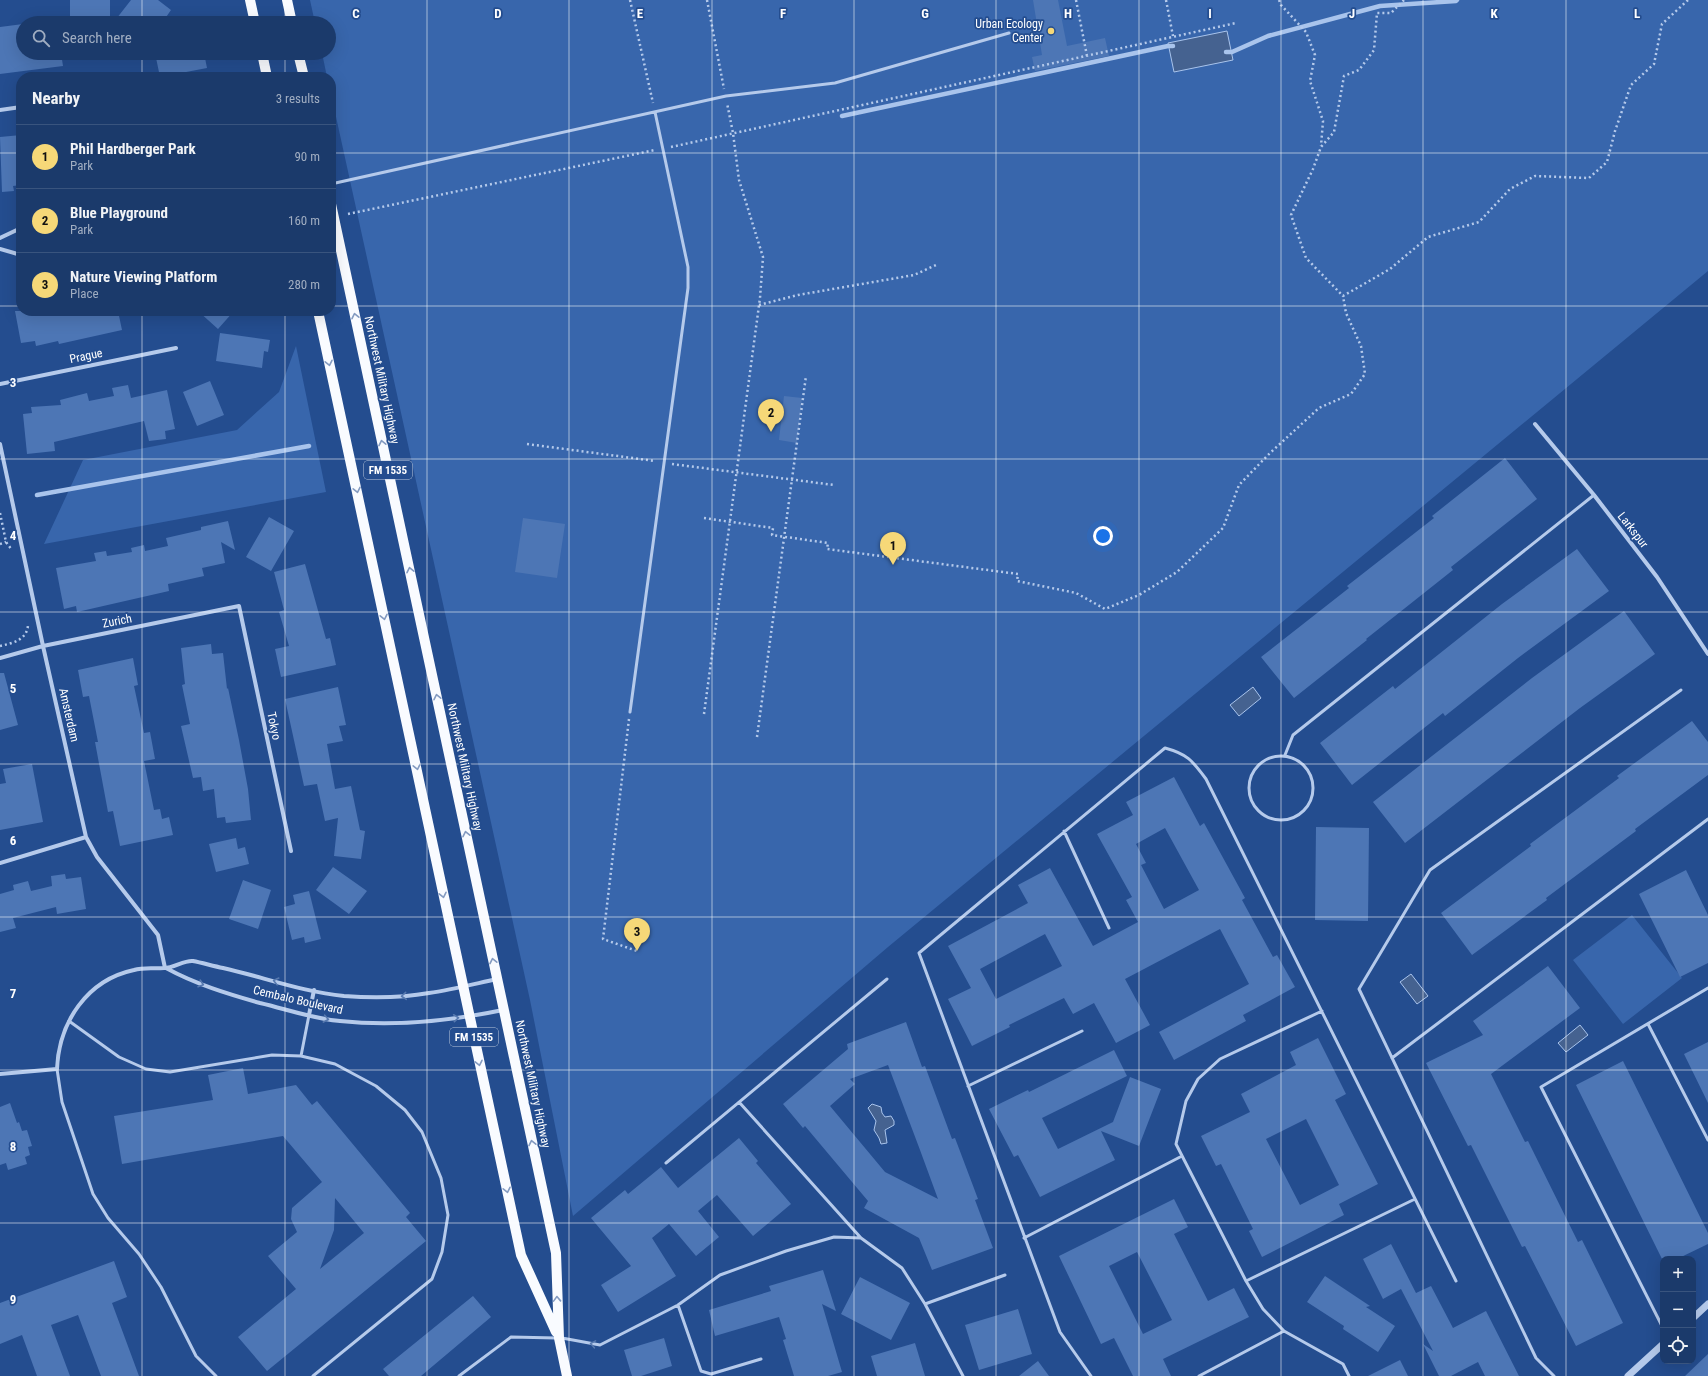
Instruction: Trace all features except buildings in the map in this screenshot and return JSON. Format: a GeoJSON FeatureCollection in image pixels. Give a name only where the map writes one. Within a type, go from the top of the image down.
{"type":"FeatureCollection","features":[{"type":"Feature","properties":{"kind":"main road"},"geometry":{"type":"LineString","coordinates":[[250,0],[253,16]]}},
{"type":"Feature","properties":{"kind":"main road"},"geometry":{"type":"LineString","coordinates":[[287,0],[290,16]]}},
{"type":"Feature","properties":{"kind":"main road"},"geometry":{"type":"LineString","coordinates":[[263,60],[266,72]]}},
{"type":"Feature","properties":{"kind":"main road"},"geometry":{"type":"LineString","coordinates":[[300,60],[303,72]]}},
{"type":"Feature","properties":{"kind":"main road","name":"Northwest Military Highway"},"geometry":{"type":"LineString","coordinates":[[336,227],[556,1253],[559,1338],[567,1376]]}},
{"type":"Feature","properties":{"kind":"main road","name":"Northwest Military Highway"},"geometry":{"type":"LineString","coordinates":[[319,316],[521,1255],[559,1338]]}},
{"type":"Feature","properties":{"kind":"street"},"geometry":{"type":"LineString","coordinates":[[0,110],[16,108]]}},
{"type":"Feature","properties":{"kind":"street"},"geometry":{"type":"LineString","coordinates":[[0,238],[16,230]]}},
{"type":"Feature","properties":{"kind":"street"},"geometry":{"type":"LineString","coordinates":[[0,249],[16,254]]}},
{"type":"Feature","properties":{"kind":"street","name":"Prague"},"geometry":{"type":"LineString","coordinates":[[0,384],[176,348]]}},
{"type":"Feature","properties":{"kind":"street","name":"Larkspur"},"geometry":{"type":"LineString","coordinates":[[1536,424],[1594,495],[1657,577],[1708,654]]}},
{"type":"Feature","properties":{"kind":"street","name":"Amsterdam"},"geometry":{"type":"LineString","coordinates":[[0,444],[42,646],[86,837],[98,856],[158,935],[165,968]]}},
{"type":"Feature","properties":{"kind":"street","name":"Zurich"},"geometry":{"type":"LineString","coordinates":[[0,658],[42,646],[239,606]]}},
{"type":"Feature","properties":{"kind":"street","name":"Tokyo"},"geometry":{"type":"LineString","coordinates":[[239,606],[290,851]]}},
{"type":"Feature","properties":{"kind":"street"},"geometry":{"type":"LineString","coordinates":[[0,863],[86,837]]}},
{"type":"Feature","properties":{"kind":"street","name":"Cembalo Boulevard"},"geometry":{"type":"LineString","coordinates":[[57,1069],[58,1053],[68,1020],[82,999],[96,986],[112,977],[140,969],[165,968],[192,961],[344,996],[388,997],[429,993],[497,979]]}},
{"type":"Feature","properties":{"kind":"street","name":"Cembalo Boulevard"},"geometry":{"type":"LineString","coordinates":[[165,968],[186,980],[248,1000],[339,1021],[383,1023],[418,1022],[469,1017],[504,1010]]}},
{"type":"Feature","properties":{"kind":"street"},"geometry":{"type":"LineString","coordinates":[[309,1015],[314,990]]}},
{"type":"Feature","properties":{"kind":"street"},"geometry":{"type":"LineString","coordinates":[[0,1074],[57,1069]]}},
{"type":"Feature","properties":{"kind":"street"},"geometry":{"type":"LineString","coordinates":[[1696,1316],[1706,1309]]}},
{"type":"Feature","properties":{"kind":"street"},"geometry":{"type":"LineString","coordinates":[[1628,1376],[1660,1347]]}},
{"type":"Feature","properties":{"kind":"lane"},"geometry":{"type":"LineString","coordinates":[[336,183],[726,96],[835,83],[1009,33]]}},
{"type":"Feature","properties":{"kind":"lane"},"geometry":{"type":"LineString","coordinates":[[630,712],[688,288],[688,267],[655,112]]}},
{"type":"Feature","properties":{"kind":"lane"},"geometry":{"type":"LineString","coordinates":[[1284,755],[1293,735],[1594,495]]}},
{"type":"Feature","properties":{"kind":"lane"},"geometry":{"type":"LineString","coordinates":[[1554,1376],[1536,1358],[1359,989],[1430,870],[1681,690]]}},
{"type":"Feature","properties":{"kind":"lane"},"geometry":{"type":"LineString","coordinates":[[1091,1376],[1060,1332],[919,953],[1164,748],[1180,752],[1193,763],[1206,779],[1456,1281]]}},
{"type":"Feature","properties":{"kind":"lane"},"geometry":{"type":"LineString","coordinates":[[1284,755],[1297,759],[1307,767],[1313,779],[1314,792],[1310,804],[1301,813],[1290,819],[1277,820],[1265,816],[1255,808],[1249,797],[1248,784],[1252,772],[1260,762],[1272,756],[1284,755]]}},
{"type":"Feature","properties":{"kind":"lane"},"geometry":{"type":"LineString","coordinates":[[1392,1058],[1708,819]]}},
{"type":"Feature","properties":{"kind":"lane"},"geometry":{"type":"LineString","coordinates":[[1064,831],[1109,928]]}},
{"type":"Feature","properties":{"kind":"lane"},"geometry":{"type":"LineString","coordinates":[[666,1163],[887,979]]}},
{"type":"Feature","properties":{"kind":"lane"},"geometry":{"type":"LineString","coordinates":[[1660,1322],[1541,1087],[1708,988]]}},
{"type":"Feature","properties":{"kind":"lane"},"geometry":{"type":"LineString","coordinates":[[1322,1011],[1220,1059],[1198,1079],[1186,1101],[1176,1144],[1246,1281],[1262,1309],[1284,1331],[1343,1364],[1349,1376]]}},
{"type":"Feature","properties":{"kind":"lane"},"geometry":{"type":"LineString","coordinates":[[301,1056],[309,1015]]}},
{"type":"Feature","properties":{"kind":"lane"},"geometry":{"type":"LineString","coordinates":[[68,1020],[119,1057],[146,1069],[170,1072],[272,1054],[301,1056],[335,1064],[376,1086],[406,1110],[422,1132],[441,1178],[448,1214],[442,1252],[432,1279],[314,1376]]}},
{"type":"Feature","properties":{"kind":"lane"},"geometry":{"type":"LineString","coordinates":[[1648,1024],[1708,1140]]}},
{"type":"Feature","properties":{"kind":"lane"},"geometry":{"type":"LineString","coordinates":[[968,1086],[1082,1031]]}},
{"type":"Feature","properties":{"kind":"lane"},"geometry":{"type":"LineString","coordinates":[[57,1069],[62,1102],[93,1194],[108,1218],[139,1254],[161,1287],[196,1356],[216,1376]]}},
{"type":"Feature","properties":{"kind":"lane"},"geometry":{"type":"LineString","coordinates":[[739,1102],[861,1238],[902,1268],[925,1304],[963,1376]]}},
{"type":"Feature","properties":{"kind":"lane"},"geometry":{"type":"LineString","coordinates":[[1024,1238],[1182,1156]]}},
{"type":"Feature","properties":{"kind":"lane"},"geometry":{"type":"LineString","coordinates":[[1246,1281],[1415,1199]]}},
{"type":"Feature","properties":{"kind":"lane"},"geometry":{"type":"LineString","coordinates":[[459,1376],[511,1338],[559,1338],[600,1345],[678,1305],[720,1275],[786,1251],[834,1237],[861,1238]]}},
{"type":"Feature","properties":{"kind":"lane"},"geometry":{"type":"LineString","coordinates":[[925,1304],[1005,1275]]}},
{"type":"Feature","properties":{"kind":"lane"},"geometry":{"type":"LineString","coordinates":[[678,1305],[701,1370],[710,1374],[761,1359]]}},
{"type":"Feature","properties":{"kind":"lane"},"geometry":{"type":"LineString","coordinates":[[1199,1376],[1284,1331]]}},
{"type":"Feature","properties":{"kind":"path"},"geometry":{"type":"LineString","coordinates":[[630,0],[655,112]]}},
{"type":"Feature","properties":{"kind":"path"},"geometry":{"type":"LineString","coordinates":[[704,714],[759,305],[763,257],[739,180],[733,133],[706,0]]}},
{"type":"Feature","properties":{"kind":"path"},"geometry":{"type":"LineString","coordinates":[[1076,0],[1087,56]]}},
{"type":"Feature","properties":{"kind":"path"},"geometry":{"type":"LineString","coordinates":[[1166,0],[1173,36]]}},
{"type":"Feature","properties":{"kind":"path"},"geometry":{"type":"LineString","coordinates":[[704,518],[773,528],[772,535],[828,543],[827,549],[1018,574],[1016,581],[1076,592],[1105,608],[1139,595],[1177,572],[1223,528],[1239,485],[1270,453],[1319,408],[1351,394],[1365,374],[1361,346],[1346,313],[1343,296],[1306,258],[1291,215],[1313,170],[1321,147],[1323,121],[1310,81],[1315,55],[1306,32],[1281,5],[1279,0]]}},
{"type":"Feature","properties":{"kind":"path"},"geometry":{"type":"LineString","coordinates":[[1321,147],[1334,132],[1344,76],[1359,70],[1374,50],[1376,13],[1391,13],[1404,0]]}},
{"type":"Feature","properties":{"kind":"path"},"geometry":{"type":"LineString","coordinates":[[1343,296],[1390,269],[1428,237],[1479,222],[1510,189],[1536,176],[1590,178],[1607,162],[1615,131],[1631,85],[1654,64],[1662,24],[1688,0]]}},
{"type":"Feature","properties":{"kind":"path"},"geometry":{"type":"LineString","coordinates":[[348,214],[662,149],[1236,23]]}},
{"type":"Feature","properties":{"kind":"path"},"geometry":{"type":"LineString","coordinates":[[759,305],[798,295],[914,275],[936,265]]}},
{"type":"Feature","properties":{"kind":"path"},"geometry":{"type":"LineString","coordinates":[[757,737],[806,376]]}},
{"type":"Feature","properties":{"kind":"path"},"geometry":{"type":"LineString","coordinates":[[527,444],[834,485]]}},
{"type":"Feature","properties":{"kind":"path"},"geometry":{"type":"LineString","coordinates":[[0,513],[6,542],[11,547],[13,554]]}},
{"type":"Feature","properties":{"kind":"path"},"geometry":{"type":"LineString","coordinates":[[0,544],[6,542]]}},
{"type":"Feature","properties":{"kind":"path"},"geometry":{"type":"LineString","coordinates":[[0,646],[22,638],[27,632],[27,619]]}},
{"type":"Feature","properties":{"kind":"path"},"geometry":{"type":"LineString","coordinates":[[630,712],[603,939],[637,951]]}},
{"type":"Feature","properties":{"kind":"shaded area"},"geometry":{"type":"Polygon","coordinates":[[[310,0],[1708,0],[1708,271],[888,947],[573,1216],[530,1000],[336,117],[336,72],[326,72],[323,60],[336,60],[336,16],[313,16],[310,0]]]}},
{"type":"Feature","properties":{"kind":"shaded area"},"geometry":{"type":"Polygon","coordinates":[[[1227,31],[1233,60],[1174,72],[1168,43],[1227,31]]]}},
{"type":"Feature","properties":{"kind":"shaded area"},"geometry":{"type":"Polygon","coordinates":[[[296,346],[326,492],[44,544],[83,460],[237,430],[279,392],[296,346]]]}},
{"type":"Feature","properties":{"kind":"shaded area"},"geometry":{"type":"Polygon","coordinates":[[[1253,687],[1261,698],[1239,716],[1230,705],[1253,687]]]}},
{"type":"Feature","properties":{"kind":"shaded area"},"geometry":{"type":"Polygon","coordinates":[[[1632,915],[1682,978],[1623,1024],[1573,960],[1632,915]]]}},
{"type":"Feature","properties":{"kind":"shaded area"},"geometry":{"type":"Polygon","coordinates":[[[1411,974],[1428,996],[1417,1004],[1400,982],[1411,974]]]}},
{"type":"Feature","properties":{"kind":"shaded area"},"geometry":{"type":"Polygon","coordinates":[[[1580,1025],[1588,1035],[1566,1052],[1558,1043],[1580,1025]]]}},
{"type":"Feature","properties":{"kind":"shaded area"},"geometry":{"type":"Polygon","coordinates":[[[872,1104],[881,1107],[882,1113],[885,1117],[891,1116],[894,1121],[894,1125],[885,1130],[887,1143],[881,1144],[874,1130],[876,1121],[868,1108],[872,1104]]]}},
{"type":"Feature","properties":{"kind":"waterway"},"geometry":{"type":"LineString","coordinates":[[1226,52],[1232,52],[1268,36],[1380,6],[1457,0]]}},
{"type":"Feature","properties":{"kind":"waterway"},"geometry":{"type":"LineString","coordinates":[[842,116],[1173,46]]}},
{"type":"Feature","properties":{"kind":"waterway"},"geometry":{"type":"LineString","coordinates":[[37,495],[309,446]]}},
{"type":"Feature","properties":{"kind":"place","name":"Urban Ecology Center"},"geometry":{"type":"Point","coordinates":[1051,31]}},
{"type":"Feature","properties":{"kind":"place","name":"Blue Playground"},"geometry":{"type":"Point","coordinates":[771,432]}},
{"type":"Feature","properties":{"kind":"place","name":"Phil Hardberger Park"},"geometry":{"type":"Point","coordinates":[893,565]}},
{"type":"Feature","properties":{"kind":"place","name":"Nature Viewing Platform"},"geometry":{"type":"Point","coordinates":[637,951]}}]}
